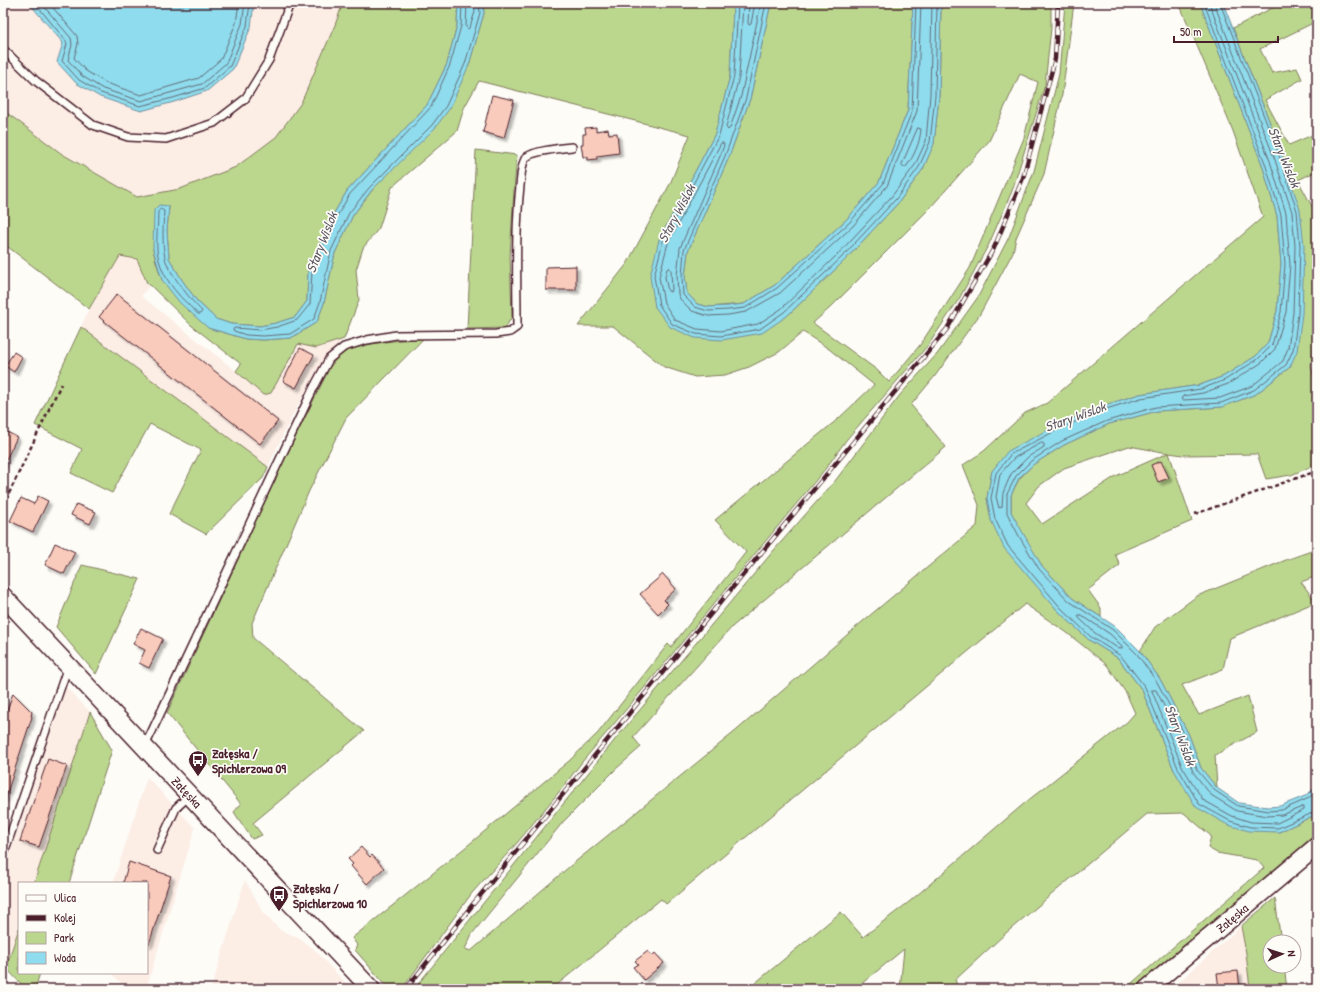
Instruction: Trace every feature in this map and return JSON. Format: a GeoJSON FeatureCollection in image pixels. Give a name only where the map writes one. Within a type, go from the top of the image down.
{"type":"FeatureCollection","features":[{"type":"Feature","properties":{"kind":"street","name":"Załęska"},"geometry":{"type":"LineString","coordinates":[[3,596],[371,989]]}},
{"type":"Feature","properties":{"kind":"street","name":"Załęska"},"geometry":{"type":"LineString","coordinates":[[1147,989],[1317,846]]}},
{"type":"Feature","properties":{"kind":"lane"},"geometry":{"type":"LineString","coordinates":[[3,49],[36,81],[93,125],[128,137],[166,139],[214,123],[245,99],[269,60],[290,3]]}},
{"type":"Feature","properties":{"kind":"lane"},"geometry":{"type":"LineString","coordinates":[[145,746],[309,396],[329,359],[344,347],[367,340],[396,336],[496,334],[510,332],[517,327],[518,207],[525,158],[529,155],[547,150],[572,147]]}},
{"type":"Feature","properties":{"kind":"lane"},"geometry":{"type":"LineString","coordinates":[[3,856],[68,666]]}},
{"type":"Feature","properties":{"kind":"lane"},"geometry":{"type":"LineString","coordinates":[[157,850],[176,808],[190,795]]}},
{"type":"Feature","properties":{"kind":"path"},"geometry":{"type":"LineString","coordinates":[[3,506],[61,384]]}},
{"type":"Feature","properties":{"kind":"path"},"geometry":{"type":"LineString","coordinates":[[1195,514],[1317,471]]}},
{"type":"Feature","properties":{"kind":"shaded area"},"geometry":{"type":"Polygon","coordinates":[[[3,3],[387,3],[314,179],[137,197],[62,154],[3,110],[3,3]]]}},
{"type":"Feature","properties":{"kind":"shaded area"},"geometry":{"type":"Polygon","coordinates":[[[120,256],[137,259],[147,283],[150,285],[141,296],[236,371],[263,395],[271,393],[298,344],[316,348],[344,339],[326,356],[292,416],[268,467],[81,327],[89,309],[120,256]]]}},
{"type":"Feature","properties":{"kind":"shaded area"},"geometry":{"type":"Polygon","coordinates":[[[66,687],[90,712],[34,882],[18,882],[18,931],[6,968],[3,965],[3,873],[66,687]]]}},
{"type":"Feature","properties":{"kind":"shaded area"},"geometry":{"type":"Polygon","coordinates":[[[147,777],[195,828],[146,989],[127,989],[112,974],[148,974],[148,882],[113,882],[147,777]]]}},
{"type":"Feature","properties":{"kind":"shaded area"},"geometry":{"type":"Polygon","coordinates":[[[245,880],[263,912],[280,930],[295,936],[313,948],[351,989],[211,989],[245,880]]]}},
{"type":"Feature","properties":{"kind":"shaded area"},"geometry":{"type":"Polygon","coordinates":[[[1241,926],[1250,989],[1171,989],[1241,926]]]}},
{"type":"Feature","properties":{"kind":"green space"},"geometry":{"type":"Polygon","coordinates":[[[343,3],[458,3],[457,25],[447,64],[427,105],[347,191],[330,220],[308,271],[307,301],[295,317],[260,326],[231,324],[216,319],[197,301],[169,258],[167,231],[169,206],[153,249],[156,262],[162,280],[208,328],[246,339],[263,340],[291,338],[317,322],[324,303],[335,253],[353,215],[469,65],[484,13],[483,3],[699,3],[712,7],[713,3],[735,3],[733,9],[730,76],[715,134],[659,240],[655,307],[787,316],[844,261],[899,202],[923,169],[934,143],[939,96],[941,3],[1051,3],[1051,28],[1045,85],[1012,191],[989,244],[959,299],[929,344],[847,439],[826,468],[582,762],[517,843],[472,893],[402,989],[389,989],[355,950],[357,945],[352,938],[467,846],[569,761],[598,733],[668,644],[671,647],[746,552],[715,520],[838,419],[874,385],[829,349],[803,332],[779,352],[749,367],[725,375],[695,377],[664,367],[613,326],[578,326],[627,264],[670,184],[690,135],[479,81],[464,108],[457,131],[392,187],[379,228],[363,248],[356,270],[359,300],[344,339],[316,348],[298,344],[271,393],[263,395],[236,371],[241,364],[191,325],[147,283],[137,259],[120,256],[89,309],[8,247],[3,257],[3,110],[62,154],[137,197],[180,189],[236,167],[276,137],[301,103],[343,3]],[[1020,74],[989,141],[930,208],[831,307],[813,323],[877,370],[889,382],[920,345],[970,268],[1024,138],[1038,82],[1020,74]]]}},
{"type":"Feature","properties":{"kind":"green space"},"geometry":{"type":"Polygon","coordinates":[[[771,3],[913,3],[908,110],[879,182],[847,219],[775,285],[744,304],[709,307],[697,304],[687,293],[685,276],[688,251],[729,157],[750,99],[771,3]]]}},
{"type":"Feature","properties":{"kind":"green space"},"geometry":{"type":"Polygon","coordinates":[[[1065,3],[1074,3],[1062,95],[1044,174],[1016,238],[1013,252],[980,314],[935,376],[911,405],[946,447],[733,626],[633,737],[641,747],[617,768],[563,822],[472,934],[465,949],[471,951],[569,867],[737,730],[862,622],[977,526],[979,505],[963,465],[984,451],[1025,413],[1047,403],[1263,217],[1233,131],[1179,3],[1200,3],[1262,164],[1277,216],[1281,264],[1277,311],[1268,343],[1256,356],[1224,376],[1200,385],[1140,394],[1099,407],[1057,425],[992,471],[987,498],[991,520],[1058,611],[1089,640],[1118,658],[1142,690],[1174,770],[1279,832],[1317,814],[1317,836],[1272,877],[1137,989],[1125,989],[1264,868],[1257,860],[1217,853],[1208,848],[1211,836],[1184,813],[1147,814],[1006,933],[955,980],[959,989],[900,989],[904,949],[855,989],[748,989],[841,912],[863,937],[909,902],[1026,802],[1127,722],[1135,713],[1126,693],[1107,665],[1066,632],[1025,604],[666,904],[661,899],[552,989],[414,989],[618,736],[775,549],[835,481],[900,395],[938,353],[978,297],[1009,237],[1034,171],[1059,74],[1065,3]]]}},
{"type":"Feature","properties":{"kind":"green space"},"geometry":{"type":"Polygon","coordinates":[[[1282,3],[1317,3],[1317,21],[1260,49],[1272,73],[1297,68],[1302,79],[1265,100],[1289,145],[1317,133],[1317,171],[1298,180],[1314,210],[1317,210],[1317,330],[1311,366],[1317,388],[1317,464],[1291,475],[1266,479],[1257,454],[1183,455],[1169,453],[1192,521],[1115,554],[1120,565],[1088,590],[1101,608],[1101,617],[1072,598],[1042,566],[1022,534],[1011,512],[1011,495],[1019,479],[1034,464],[1064,445],[1109,424],[1157,411],[1222,407],[1256,394],[1290,367],[1282,154],[1233,28],[1282,3]],[[1129,446],[1064,468],[1039,486],[1026,503],[1042,524],[1116,476],[1168,453],[1129,446]]]}},
{"type":"Feature","properties":{"kind":"green space"},"geometry":{"type":"Polygon","coordinates":[[[476,150],[517,155],[510,256],[512,317],[505,328],[467,329],[476,150]]]}},
{"type":"Feature","properties":{"kind":"green space"},"geometry":{"type":"Polygon","coordinates":[[[81,327],[268,467],[263,478],[206,534],[169,514],[201,450],[150,424],[112,493],[71,473],[82,449],[35,425],[81,327]]]}},
{"type":"Feature","properties":{"kind":"green space"},"geometry":{"type":"Polygon","coordinates":[[[424,338],[346,418],[309,491],[252,623],[253,638],[364,731],[253,823],[262,835],[252,839],[234,812],[241,804],[167,713],[282,464],[330,367],[339,355],[346,351],[367,345],[424,338]]]}},
{"type":"Feature","properties":{"kind":"green space"},"geometry":{"type":"Polygon","coordinates":[[[1317,549],[1317,576],[1301,582],[1316,602],[1230,638],[1223,669],[1182,685],[1199,715],[1248,696],[1257,732],[1215,755],[1217,788],[1201,768],[1189,735],[1160,679],[1140,651],[1155,627],[1197,596],[1317,549]]]}},
{"type":"Feature","properties":{"kind":"green space"},"geometry":{"type":"Polygon","coordinates":[[[82,565],[140,579],[96,674],[56,627],[82,565]]]}},
{"type":"Feature","properties":{"kind":"green space"},"geometry":{"type":"Polygon","coordinates":[[[90,712],[112,750],[69,882],[34,882],[90,712]]]}},
{"type":"Feature","properties":{"kind":"green space"},"geometry":{"type":"Polygon","coordinates":[[[1275,898],[1280,934],[1262,934],[1262,974],[1285,974],[1287,989],[1250,989],[1241,926],[1275,898]]]}},
{"type":"Feature","properties":{"kind":"green space"},"geometry":{"type":"Polygon","coordinates":[[[18,931],[18,974],[40,974],[35,989],[26,989],[6,968],[18,931]]]}},
{"type":"Feature","properties":{"kind":"water"},"geometry":{"type":"Polygon","coordinates":[[[29,3],[254,3],[251,27],[233,69],[207,91],[141,111],[100,97],[76,83],[57,62],[63,43],[29,3]]]}},
{"type":"Feature","properties":{"kind":"water","name":"Stary Wislok"},"geometry":{"type":"Polygon","coordinates":[[[458,3],[483,3],[484,13],[469,65],[450,108],[435,128],[372,190],[353,215],[335,253],[324,303],[317,322],[291,338],[263,340],[246,339],[208,328],[180,303],[162,280],[153,249],[154,210],[159,205],[169,206],[167,231],[169,258],[197,301],[216,319],[231,324],[260,326],[295,317],[307,301],[308,271],[330,220],[347,191],[427,105],[447,64],[457,25],[458,3]]]}},
{"type":"Feature","properties":{"kind":"water","name":"Stary Wislok"},"geometry":{"type":"Polygon","coordinates":[[[735,3],[771,3],[750,99],[729,157],[688,251],[685,276],[687,293],[697,304],[709,307],[744,304],[775,285],[847,219],[879,182],[908,110],[913,3],[941,3],[939,96],[934,144],[923,169],[899,202],[844,261],[787,316],[762,333],[722,340],[695,338],[670,327],[655,307],[650,276],[659,240],[715,134],[730,76],[733,9],[735,3]]]}},
{"type":"Feature","properties":{"kind":"water","name":"Stary Wislok"},"geometry":{"type":"Polygon","coordinates":[[[1200,3],[1223,3],[1282,154],[1300,210],[1304,246],[1302,314],[1297,351],[1290,367],[1256,394],[1222,407],[1157,411],[1109,424],[1064,445],[1034,464],[1019,478],[1011,495],[1011,512],[1042,566],[1072,598],[1116,627],[1140,651],[1160,679],[1189,735],[1201,768],[1217,788],[1239,803],[1268,807],[1280,806],[1305,796],[1317,785],[1317,814],[1279,832],[1249,831],[1228,825],[1196,807],[1174,770],[1142,690],[1118,658],[1089,640],[1058,611],[1004,548],[991,520],[987,498],[992,471],[1008,451],[1057,425],[1099,407],[1140,394],[1200,385],[1224,376],[1256,356],[1268,343],[1277,311],[1281,264],[1277,216],[1262,164],[1200,3]]]}},
{"type":"Feature","properties":{"kind":"building"},"geometry":{"type":"Polygon","coordinates":[[[492,95],[514,100],[504,138],[483,132],[492,95]]]}},
{"type":"Feature","properties":{"kind":"building"},"geometry":{"type":"Polygon","coordinates":[[[596,127],[596,131],[608,129],[609,134],[617,133],[619,153],[597,156],[597,159],[588,160],[588,157],[583,157],[581,144],[583,144],[583,134],[586,134],[585,128],[596,127]]]}},
{"type":"Feature","properties":{"kind":"building"},"geometry":{"type":"Polygon","coordinates":[[[576,266],[576,290],[546,290],[546,267],[576,266]]]}},
{"type":"Feature","properties":{"kind":"building"},"geometry":{"type":"Polygon","coordinates":[[[117,294],[278,421],[260,444],[99,317],[117,294]]]}},
{"type":"Feature","properties":{"kind":"building"},"geometry":{"type":"Polygon","coordinates":[[[300,348],[314,355],[296,388],[283,381],[300,348]]]}},
{"type":"Feature","properties":{"kind":"building"},"geometry":{"type":"Polygon","coordinates":[[[14,352],[22,357],[14,372],[5,366],[14,352]]]}},
{"type":"Feature","properties":{"kind":"building"},"geometry":{"type":"Polygon","coordinates":[[[3,430],[17,437],[3,466],[3,430]]]}},
{"type":"Feature","properties":{"kind":"building"},"geometry":{"type":"Polygon","coordinates":[[[1161,461],[1169,478],[1158,482],[1151,465],[1161,461]]]}},
{"type":"Feature","properties":{"kind":"building"},"geometry":{"type":"Polygon","coordinates":[[[38,496],[48,501],[33,532],[10,521],[21,498],[34,504],[38,496]]]}},
{"type":"Feature","properties":{"kind":"building"},"geometry":{"type":"Polygon","coordinates":[[[76,504],[96,512],[90,524],[71,515],[76,504]]]}},
{"type":"Feature","properties":{"kind":"building"},"geometry":{"type":"Polygon","coordinates":[[[55,543],[75,552],[64,574],[45,565],[55,543]]]}},
{"type":"Feature","properties":{"kind":"building"},"geometry":{"type":"Polygon","coordinates":[[[663,574],[676,589],[664,600],[668,604],[658,614],[640,594],[663,574]]]}},
{"type":"Feature","properties":{"kind":"building"},"geometry":{"type":"Polygon","coordinates":[[[141,628],[163,639],[149,668],[139,663],[145,650],[133,644],[141,628]]]}},
{"type":"Feature","properties":{"kind":"building"},"geometry":{"type":"Polygon","coordinates":[[[13,693],[32,712],[32,717],[5,799],[3,799],[3,722],[13,693]]]}},
{"type":"Feature","properties":{"kind":"building"},"geometry":{"type":"Polygon","coordinates":[[[48,759],[67,766],[39,847],[20,841],[48,759]]]}},
{"type":"Feature","properties":{"kind":"building"},"geometry":{"type":"Polygon","coordinates":[[[361,847],[370,857],[372,855],[384,868],[367,884],[351,866],[353,864],[348,859],[361,847]]]}},
{"type":"Feature","properties":{"kind":"building"},"geometry":{"type":"Polygon","coordinates":[[[129,862],[171,876],[149,944],[148,882],[123,882],[129,862]]]}},
{"type":"Feature","properties":{"kind":"building"},"geometry":{"type":"Polygon","coordinates":[[[648,951],[652,956],[655,953],[664,963],[644,980],[633,967],[638,964],[635,961],[648,951]]]}},
{"type":"Feature","properties":{"kind":"building"},"geometry":{"type":"Polygon","coordinates":[[[1238,971],[1240,989],[1219,989],[1217,973],[1238,971]]]}},
{"type":"Feature","properties":{"kind":"railway"},"geometry":{"type":"LineString","coordinates":[[406,989],[474,903],[699,628],[947,329],[994,248],[1023,178],[1055,59],[1058,3]]}},
{"type":"Feature","properties":{"kind":"place","name":"Załęska / Spichlerzowa 09"},"geometry":{"type":"Point","coordinates":[198,777]}},
{"type":"Feature","properties":{"kind":"place","name":"Załęska / Spichlerzowa 10"},"geometry":{"type":"Point","coordinates":[279,912]}}]}
